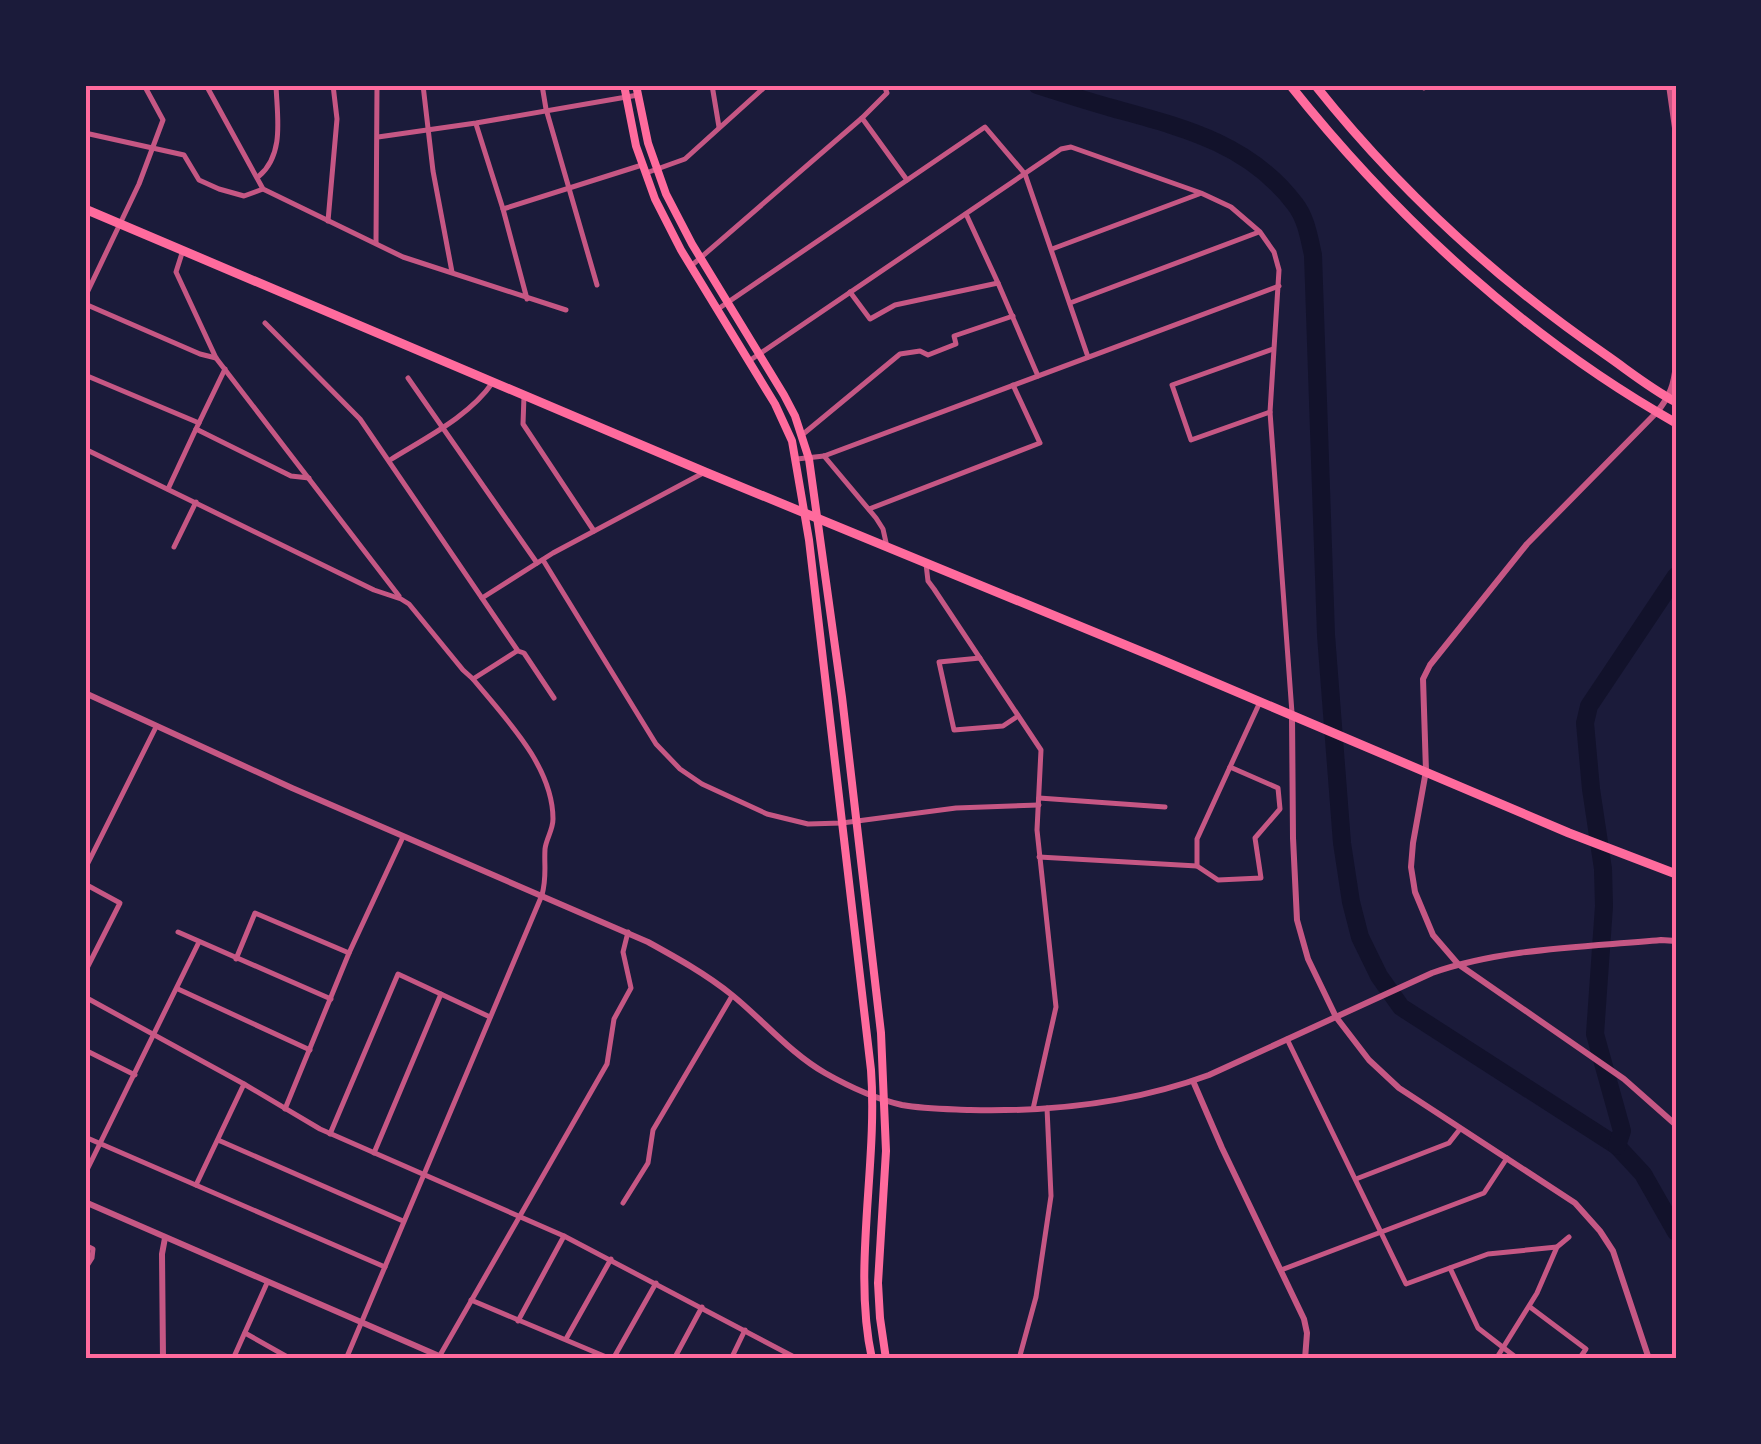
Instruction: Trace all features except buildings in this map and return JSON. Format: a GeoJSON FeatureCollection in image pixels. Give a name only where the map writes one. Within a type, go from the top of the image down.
{"type":"FeatureCollection","features":[{"type":"Feature","properties":{"kind":"main road"},"geometry":{"type":"LineString","coordinates":[[624,85],[643,170],[668,226],[783,419],[797,459],[873,1094],[865,1271],[872,1359]]}},
{"type":"Feature","properties":{"kind":"main road"},"geometry":{"type":"LineString","coordinates":[[1290,85],[1428,236],[1568,353],[1676,423]]}},
{"type":"Feature","properties":{"kind":"main road"},"geometry":{"type":"LineString","coordinates":[[1315,85],[1382,162],[1480,258],[1572,331],[1672,400]]}},
{"type":"Feature","properties":{"kind":"main road"},"geometry":{"type":"LineString","coordinates":[[637,90],[656,170],[678,219],[789,405],[810,458],[881,1033],[886,1151],[878,1283],[886,1359]]}},
{"type":"Feature","properties":{"kind":"main road"},"geometry":{"type":"LineString","coordinates":[[85,209],[805,514],[1676,874]]}},
{"type":"Feature","properties":{"kind":"main road"},"geometry":{"type":"LineString","coordinates":[[826,686],[840,683]]}},
{"type":"Feature","properties":{"kind":"street"},"geometry":{"type":"LineString","coordinates":[[144,85],[163,120],[139,184],[85,301],[216,358]]}},
{"type":"Feature","properties":{"kind":"street"},"geometry":{"type":"LineString","coordinates":[[206,85],[263,189],[403,256],[566,310]]}},
{"type":"Feature","properties":{"kind":"street"},"geometry":{"type":"LineString","coordinates":[[258,177],[269,168],[277,146],[276,85]]}},
{"type":"Feature","properties":{"kind":"street"},"geometry":{"type":"LineString","coordinates":[[328,221],[337,120],[333,85]]}},
{"type":"Feature","properties":{"kind":"street"},"geometry":{"type":"LineString","coordinates":[[376,243],[377,85]]}},
{"type":"Feature","properties":{"kind":"street"},"geometry":{"type":"LineString","coordinates":[[424,85],[427,130],[452,272]]}},
{"type":"Feature","properties":{"kind":"street"},"geometry":{"type":"LineString","coordinates":[[542,85],[597,285]]}},
{"type":"Feature","properties":{"kind":"street"},"geometry":{"type":"LineString","coordinates":[[712,85],[719,127]]}},
{"type":"Feature","properties":{"kind":"street"},"geometry":{"type":"LineString","coordinates":[[503,209],[685,159],[767,85]]}},
{"type":"Feature","properties":{"kind":"street"},"geometry":{"type":"LineString","coordinates":[[691,266],[862,118],[887,93],[884,85]]}},
{"type":"Feature","properties":{"kind":"street"},"geometry":{"type":"LineString","coordinates":[[1669,85],[1676,135]]}},
{"type":"Feature","properties":{"kind":"street"},"geometry":{"type":"LineString","coordinates":[[378,137],[626,97],[637,90]]}},
{"type":"Feature","properties":{"kind":"street"},"geometry":{"type":"LineString","coordinates":[[862,118],[908,180]]}},
{"type":"Feature","properties":{"kind":"street"},"geometry":{"type":"LineString","coordinates":[[476,123],[528,299]]}},
{"type":"Feature","properties":{"kind":"street"},"geometry":{"type":"LineString","coordinates":[[718,310],[986,126],[1025,174],[1088,357]]}},
{"type":"Feature","properties":{"kind":"street"},"geometry":{"type":"LineString","coordinates":[[85,133],[184,155],[199,180],[219,189],[244,196],[263,189]]}},
{"type":"Feature","properties":{"kind":"street"},"geometry":{"type":"LineString","coordinates":[[748,361],[1060,149],[1072,147],[1201,193],[1231,206],[1260,232],[1277,260],[1280,286],[1270,412],[1292,716],[1298,920],[1308,960],[1336,1017],[1384,1075],[1411,1097],[1576,1203],[1600,1231],[1622,1272],[1649,1359]]}},
{"type":"Feature","properties":{"kind":"street"},"geometry":{"type":"LineString","coordinates":[[1052,249],[1201,193]]}},
{"type":"Feature","properties":{"kind":"street"},"geometry":{"type":"LineString","coordinates":[[966,214],[1038,376]]}},
{"type":"Feature","properties":{"kind":"street"},"geometry":{"type":"LineString","coordinates":[[1070,303],[1260,232]]}},
{"type":"Feature","properties":{"kind":"street"},"geometry":{"type":"LineString","coordinates":[[182,250],[176,272],[216,358],[401,599],[418,614],[530,750],[542,775],[553,818],[545,847],[547,877],[542,895],[346,1359]]}},
{"type":"Feature","properties":{"kind":"street"},"geometry":{"type":"LineString","coordinates":[[850,292],[870,320],[895,304],[998,283]]}},
{"type":"Feature","properties":{"kind":"street"},"geometry":{"type":"LineString","coordinates":[[797,459],[824,456],[1280,286]]}},
{"type":"Feature","properties":{"kind":"street"},"geometry":{"type":"LineString","coordinates":[[802,436],[900,354],[920,351],[928,355],[956,344],[954,336],[1013,316]]}},
{"type":"Feature","properties":{"kind":"street"},"geometry":{"type":"LineString","coordinates":[[265,323],[360,419],[554,698]]}},
{"type":"Feature","properties":{"kind":"street"},"geometry":{"type":"LineString","coordinates":[[1270,412],[1191,440],[1172,385],[1273,349]]}},
{"type":"Feature","properties":{"kind":"street"},"geometry":{"type":"LineString","coordinates":[[1676,364],[1672,400],[1527,544],[1430,665],[1423,679],[1426,771],[1411,867],[1422,915],[1458,964],[1624,1079],[1676,1125]]}},
{"type":"Feature","properties":{"kind":"street"},"geometry":{"type":"LineString","coordinates":[[168,489],[225,369]]}},
{"type":"Feature","properties":{"kind":"street"},"geometry":{"type":"LineString","coordinates":[[85,375],[198,426],[291,476],[310,478]]}},
{"type":"Feature","properties":{"kind":"street"},"geometry":{"type":"LineString","coordinates":[[408,378],[540,561],[656,744],[680,769],[720,794],[767,814],[808,824],[1039,802],[1165,807]]}},
{"type":"Feature","properties":{"kind":"street"},"geometry":{"type":"LineString","coordinates":[[390,460],[482,397],[492,382]]}},
{"type":"Feature","properties":{"kind":"street"},"geometry":{"type":"LineString","coordinates":[[868,508],[1040,444],[1014,385]]}},
{"type":"Feature","properties":{"kind":"street"},"geometry":{"type":"LineString","coordinates":[[524,395],[522,424],[594,531]]}},
{"type":"Feature","properties":{"kind":"street"},"geometry":{"type":"LineString","coordinates":[[85,448],[374,590],[401,599]]}},
{"type":"Feature","properties":{"kind":"street"},"geometry":{"type":"LineString","coordinates":[[824,456],[883,529],[887,547]]}},
{"type":"Feature","properties":{"kind":"street"},"geometry":{"type":"LineString","coordinates":[[482,598],[540,561],[705,472]]}},
{"type":"Feature","properties":{"kind":"street"},"geometry":{"type":"LineString","coordinates":[[174,548],[196,502]]}},
{"type":"Feature","properties":{"kind":"street"},"geometry":{"type":"LineString","coordinates":[[926,563],[928,581],[1041,750],[1039,858],[1056,1007],[1033,1109]]}},
{"type":"Feature","properties":{"kind":"street"},"geometry":{"type":"LineString","coordinates":[[473,679],[518,651]]}},
{"type":"Feature","properties":{"kind":"street"},"geometry":{"type":"LineString","coordinates":[[980,658],[939,662],[954,730],[1003,726],[1018,716]]}},
{"type":"Feature","properties":{"kind":"street"},"geometry":{"type":"LineString","coordinates":[[85,693],[628,932],[695,968],[812,1065],[855,1088],[899,1104],[932,1109],[1033,1109],[1127,1098],[1192,1082],[1458,964],[1498,956],[1676,941]]}},
{"type":"Feature","properties":{"kind":"street"},"geometry":{"type":"LineString","coordinates":[[1196,866],[1196,839],[1260,702]]}},
{"type":"Feature","properties":{"kind":"street"},"geometry":{"type":"LineString","coordinates":[[85,869],[156,727]]}},
{"type":"Feature","properties":{"kind":"street"},"geometry":{"type":"LineString","coordinates":[[1039,858],[1196,866],[1218,880],[1261,878],[1255,838],[1280,809],[1278,788],[1230,766]]}},
{"type":"Feature","properties":{"kind":"street"},"geometry":{"type":"LineString","coordinates":[[284,1109],[348,953],[404,836]]}},
{"type":"Feature","properties":{"kind":"street"},"geometry":{"type":"LineString","coordinates":[[85,884],[120,903],[85,972]]}},
{"type":"Feature","properties":{"kind":"street"},"geometry":{"type":"LineString","coordinates":[[236,959],[255,914],[348,953]]}},
{"type":"Feature","properties":{"kind":"street"},"geometry":{"type":"LineString","coordinates":[[178,932],[330,999]]}},
{"type":"Feature","properties":{"kind":"street"},"geometry":{"type":"LineString","coordinates":[[85,1202],[442,1358],[471,1300],[607,1064],[614,1019],[631,988],[623,952],[628,932]]}},
{"type":"Feature","properties":{"kind":"street"},"geometry":{"type":"LineString","coordinates":[[85,1174],[199,942]]}},
{"type":"Feature","properties":{"kind":"street"},"geometry":{"type":"LineString","coordinates":[[330,1134],[398,974],[490,1017]]}},
{"type":"Feature","properties":{"kind":"street"},"geometry":{"type":"LineString","coordinates":[[178,989],[310,1050]]}},
{"type":"Feature","properties":{"kind":"street"},"geometry":{"type":"LineString","coordinates":[[374,1152],[441,994]]}},
{"type":"Feature","properties":{"kind":"street"},"geometry":{"type":"LineString","coordinates":[[623,1204],[648,1163],[653,1130],[732,996]]}},
{"type":"Feature","properties":{"kind":"street"},"geometry":{"type":"LineString","coordinates":[[85,997],[330,1134],[564,1236],[798,1359]]}},
{"type":"Feature","properties":{"kind":"street"},"geometry":{"type":"LineString","coordinates":[[1287,1039],[1406,1284],[1488,1254],[1557,1246]]}},
{"type":"Feature","properties":{"kind":"street"},"geometry":{"type":"LineString","coordinates":[[85,1050],[135,1075]]}},
{"type":"Feature","properties":{"kind":"street"},"geometry":{"type":"LineString","coordinates":[[1192,1082],[1304,1318],[1305,1359]]}},
{"type":"Feature","properties":{"kind":"street"},"geometry":{"type":"LineString","coordinates":[[196,1185],[244,1084]]}},
{"type":"Feature","properties":{"kind":"street"},"geometry":{"type":"LineString","coordinates":[[1019,1359],[1036,1297],[1051,1196],[1047,1108]]}},
{"type":"Feature","properties":{"kind":"street"},"geometry":{"type":"LineString","coordinates":[[1355,1180],[1449,1143],[1460,1129]]}},
{"type":"Feature","properties":{"kind":"street"},"geometry":{"type":"LineString","coordinates":[[85,1137],[385,1267]]}},
{"type":"Feature","properties":{"kind":"street"},"geometry":{"type":"LineString","coordinates":[[218,1140],[403,1221]]}},
{"type":"Feature","properties":{"kind":"street"},"geometry":{"type":"LineString","coordinates":[[1281,1270],[1484,1193],[1507,1158]]}},
{"type":"Feature","properties":{"kind":"street"},"geometry":{"type":"LineString","coordinates":[[518,1322],[564,1236]]}},
{"type":"Feature","properties":{"kind":"street"},"geometry":{"type":"LineString","coordinates":[[1496,1359],[1530,1306],[1557,1246],[1569,1237]]}},
{"type":"Feature","properties":{"kind":"street"},"geometry":{"type":"LineString","coordinates":[[163,1359],[162,1254],[166,1238]]}},
{"type":"Feature","properties":{"kind":"street"},"geometry":{"type":"LineString","coordinates":[[85,1245],[93,1249],[85,1269]]}},
{"type":"Feature","properties":{"kind":"street"},"geometry":{"type":"LineString","coordinates":[[565,1340],[611,1259]]}},
{"type":"Feature","properties":{"kind":"street"},"geometry":{"type":"LineString","coordinates":[[1450,1268],[1478,1328],[1518,1359]]}},
{"type":"Feature","properties":{"kind":"street"},"geometry":{"type":"LineString","coordinates":[[232,1359],[268,1283]]}},
{"type":"Feature","properties":{"kind":"street"},"geometry":{"type":"LineString","coordinates":[[471,1300],[612,1359],[656,1283]]}},
{"type":"Feature","properties":{"kind":"street"},"geometry":{"type":"LineString","coordinates":[[1530,1306],[1586,1349],[1579,1359]]}},
{"type":"Feature","properties":{"kind":"street"},"geometry":{"type":"LineString","coordinates":[[674,1359],[702,1307]]}},
{"type":"Feature","properties":{"kind":"street"},"geometry":{"type":"LineString","coordinates":[[731,1359],[745,1330]]}},
{"type":"Feature","properties":{"kind":"street"},"geometry":{"type":"LineString","coordinates":[[245,1333],[292,1359]]}},
{"type":"Feature","properties":{"kind":"waterway"},"geometry":{"type":"LineString","coordinates":[[1037,85],[1212,140],[1257,166],[1299,209],[1313,255],[1326,635],[1342,843],[1360,937],[1379,976],[1401,1007],[1617,1146],[1643,1174],[1676,1232]]}},
{"type":"Feature","properties":{"kind":"waterway"},"geometry":{"type":"LineString","coordinates":[[1617,1146],[1622,1131],[1595,1034],[1603,869],[1585,723],[1589,706],[1676,576]]}}]}
